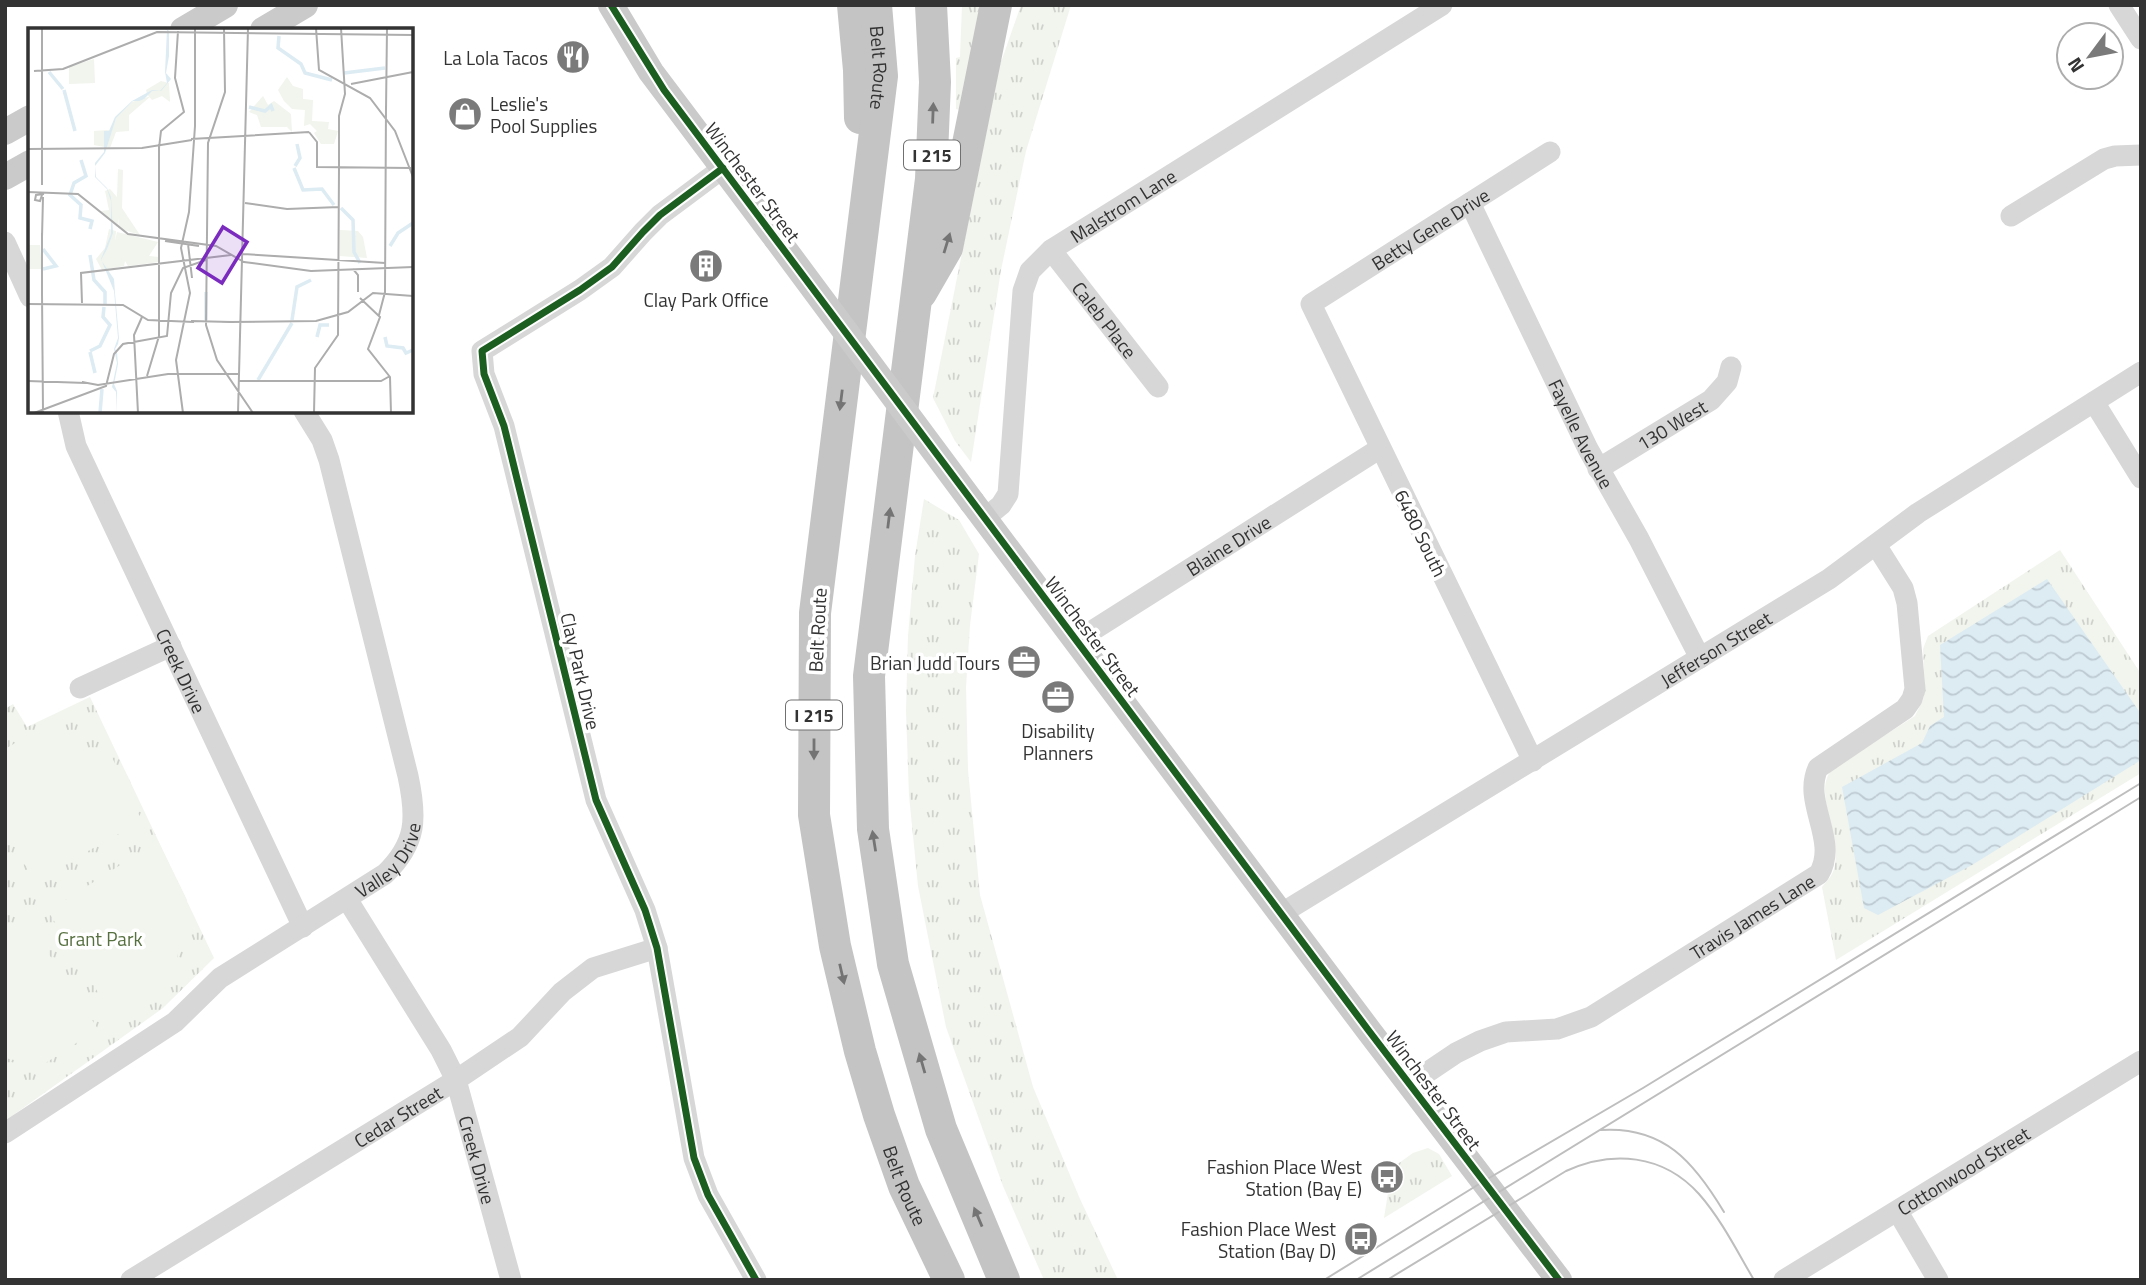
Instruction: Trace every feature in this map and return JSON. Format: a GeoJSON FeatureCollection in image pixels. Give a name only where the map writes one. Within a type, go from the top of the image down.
{"type":"FeatureCollection","features":[{"type":"Feature","properties":{"kind":"highway"},"geometry":{"type":"LineString","coordinates":[[853,5],[859,70],[862,235]]}},
{"type":"Feature","properties":{"kind":"highway","name":"Belt Route"},"geometry":{"type":"LineString","coordinates":[[876,5],[882,76],[815,613],[814,814],[835,946],[878,1115],[904,1186],[949,1280]]}},
{"type":"Feature","properties":{"kind":"highway","name":"I 215"},"geometry":{"type":"LineString","coordinates":[[931,5],[935,82],[931,179],[869,676],[873,829],[893,964],[941,1129],[1004,1280]]}},
{"type":"Feature","properties":{"kind":"highway"},"geometry":{"type":"LineString","coordinates":[[915,303],[947,248],[996,5]]}},
{"type":"Feature","properties":{"kind":"highway"},"geometry":{"type":"LineString","coordinates":[[904,1186],[941,1280]]}},
{"type":"Feature","properties":{"kind":"main road"},"geometry":{"type":"LineString","coordinates":[[186,28],[225,5]]}},
{"type":"Feature","properties":{"kind":"main road"},"geometry":{"type":"LineString","coordinates":[[266,28],[305,5]]}},
{"type":"Feature","properties":{"kind":"main road","name":"Winchester Street"},"geometry":{"type":"LineString","coordinates":[[611,5],[651,72],[1559,1280]]}},
{"type":"Feature","properties":{"kind":"main road"},"geometry":{"type":"LineString","coordinates":[[5,132],[28,119]]}},
{"type":"Feature","properties":{"kind":"main road"},"geometry":{"type":"LineString","coordinates":[[5,177],[28,164]]}},
{"type":"Feature","properties":{"kind":"street","name":"Malstrom Lane"},"geometry":{"type":"LineString","coordinates":[[978,510],[1001,505],[1008,494],[1024,282],[1030,271],[1051,250],[1415,12],[1442,5]]}},
{"type":"Feature","properties":{"kind":"street","name":"Betty Gene Drive"},"geometry":{"type":"LineString","coordinates":[[1311,304],[1550,152]]}},
{"type":"Feature","properties":{"kind":"street"},"geometry":{"type":"LineString","coordinates":[[2011,216],[2104,159],[2141,155]]}},
{"type":"Feature","properties":{"kind":"street","name":"Clay Park Drive"},"geometry":{"type":"LineString","coordinates":[[723,168],[660,215],[612,267],[482,351],[484,374],[504,426],[596,800],[645,909],[657,948],[694,1158],[708,1195],[756,1280]]}},
{"type":"Feature","properties":{"kind":"street","name":"Fayelle Avenue"},"geometry":{"type":"LineString","coordinates":[[1470,203],[1598,470],[1639,538],[1700,658]]}},
{"type":"Feature","properties":{"kind":"street"},"geometry":{"type":"LineString","coordinates":[[5,242],[28,293]]}},
{"type":"Feature","properties":{"kind":"street","name":"Caleb Place"},"geometry":{"type":"LineString","coordinates":[[1051,250],[1158,387]]}},
{"type":"Feature","properties":{"kind":"street","name":"6480 South"},"geometry":{"type":"LineString","coordinates":[[1311,304],[1532,761]]}},
{"type":"Feature","properties":{"kind":"street","name":"130 West"},"geometry":{"type":"LineString","coordinates":[[1598,470],[1711,400],[1727,382],[1731,367]]}},
{"type":"Feature","properties":{"kind":"street","name":"Jefferson Street"},"geometry":{"type":"LineString","coordinates":[[1282,913],[1829,579],[1918,513],[2141,372]]}},
{"type":"Feature","properties":{"kind":"street"},"geometry":{"type":"LineString","coordinates":[[2094,402],[2141,478]]}},
{"type":"Feature","properties":{"kind":"street","name":"Creek Drive"},"geometry":{"type":"LineString","coordinates":[[68,413],[76,446],[303,927]]}},
{"type":"Feature","properties":{"kind":"street","name":"Valley Drive"},"geometry":{"type":"LineString","coordinates":[[5,1133],[175,1022],[220,978],[385,874],[396,864],[408,845],[414,825],[415,805],[329,460],[322,440],[305,413]]}},
{"type":"Feature","properties":{"kind":"street","name":"Blaine Drive"},"geometry":{"type":"LineString","coordinates":[[1076,640],[1380,449]]}},
{"type":"Feature","properties":{"kind":"street","name":"Travis James Lane"},"geometry":{"type":"LineString","coordinates":[[1410,1084],[1456,1053],[1480,1041],[1506,1032],[1557,1029],[1591,1017],[1819,874],[1825,864],[1826,852],[1813,790],[1818,768],[1905,709],[1915,690],[1908,603],[1903,588],[1876,545]]}},
{"type":"Feature","properties":{"kind":"street"},"geometry":{"type":"LineString","coordinates":[[80,688],[171,646]]}},
{"type":"Feature","properties":{"kind":"street","name":"Creek Drive"},"geometry":{"type":"LineString","coordinates":[[347,899],[442,1050],[456,1080],[511,1280]]}},
{"type":"Feature","properties":{"kind":"street","name":"Cedar Street"},"geometry":{"type":"LineString","coordinates":[[131,1280],[456,1080],[520,1037],[562,992],[593,968],[657,948]]}},
{"type":"Feature","properties":{"kind":"street","name":"Cottonwood Street"},"geometry":{"type":"LineString","coordinates":[[1784,1280],[2141,1061]]}},
{"type":"Feature","properties":{"kind":"street"},"geometry":{"type":"LineString","coordinates":[[1898,1212],[1938,1280]]}},
{"type":"Feature","properties":{"kind":"green space"},"geometry":{"type":"Polygon","coordinates":[[[962,5],[980,5],[961,110],[956,109],[956,58],[960,57],[962,5]]]}},
{"type":"Feature","properties":{"kind":"green space"},"geometry":{"type":"Polygon","coordinates":[[[1021,5],[1071,5],[1026,151],[1001,270],[971,462],[955,441],[933,398],[999,68],[1021,5]]]}},
{"type":"Feature","properties":{"kind":"green space"},"geometry":{"type":"Polygon","coordinates":[[[924,499],[959,520],[979,554],[966,687],[968,770],[980,895],[1033,1087],[1080,1199],[1118,1280],[1044,1280],[1003,1186],[946,1027],[918,886],[909,795],[906,711],[908,636],[915,556],[924,499]]]}},
{"type":"Feature","properties":{"kind":"green space"},"geometry":{"type":"Polygon","coordinates":[[[2060,550],[2141,674],[2141,773],[1836,960],[1822,887],[1833,872],[1836,857],[1826,800],[1828,776],[1835,767],[1915,716],[1925,691],[1923,649],[1928,636],[2060,550]]]}},
{"type":"Feature","properties":{"kind":"green space","name":"Grant Park"},"geometry":{"type":"Polygon","coordinates":[[[90,697],[214,958],[163,1008],[5,1121],[5,709],[13,704],[27,727],[90,697]]]}},
{"type":"Feature","properties":{"kind":"green space"},"geometry":{"type":"Polygon","coordinates":[[[29,735],[110,753],[142,821],[34,881],[5,829],[5,749],[29,735]]]}},
{"type":"Feature","properties":{"kind":"green space"},"geometry":{"type":"Polygon","coordinates":[[[158,841],[187,900],[173,983],[115,1020],[48,911],[158,841]]]}},
{"type":"Feature","properties":{"kind":"green space"},"geometry":{"type":"Polygon","coordinates":[[[29,924],[98,1029],[41,1066],[5,1058],[5,939],[29,924]]]}},
{"type":"Feature","properties":{"kind":"green space"},"geometry":{"type":"Polygon","coordinates":[[[1428,1148],[1439,1154],[1452,1176],[1384,1218],[1392,1168],[1413,1153],[1428,1148]]]}},
{"type":"Feature","properties":{"kind":"water"},"geometry":{"type":"Polygon","coordinates":[[[2047,579],[2141,714],[2141,760],[1972,865],[1878,915],[1864,908],[1842,787],[1922,743],[1930,726],[1944,717],[1940,645],[2047,579]]]}},
{"type":"Feature","properties":{"kind":"tram line"},"geometry":{"type":"LineString","coordinates":[[1324,1280],[2141,783]]}},
{"type":"Feature","properties":{"kind":"tram line"},"geometry":{"type":"LineString","coordinates":[[1356,1280],[2141,797]]}},
{"type":"Feature","properties":{"kind":"tram line"},"geometry":{"type":"LineString","coordinates":[[1601,1130],[1623,1130],[1660,1141],[1689,1163],[1724,1212]]}},
{"type":"Feature","properties":{"kind":"tram line"},"geometry":{"type":"LineString","coordinates":[[1387,1280],[1566,1171],[1583,1164],[1619,1159],[1653,1164],[1685,1181],[1714,1214],[1754,1280]]}},
{"type":"Feature","properties":{"kind":"cycle path"},"geometry":{"type":"LineString","coordinates":[[611,5],[664,90],[1369,1031],[1559,1280]]}},
{"type":"Feature","properties":{"kind":"cycle path"},"geometry":{"type":"LineString","coordinates":[[723,168],[660,215],[612,267],[482,351],[484,374],[504,426],[596,800],[645,910],[657,948],[694,1158],[708,1195],[756,1280]]}},
{"type":"Feature","properties":{"kind":"place","name":"La Lola Tacos"},"geometry":{"type":"Point","coordinates":[573,57]}},
{"type":"Feature","properties":{"kind":"place","name":"Leslie's Pool Supplies"},"geometry":{"type":"Point","coordinates":[465,114]}},
{"type":"Feature","properties":{"kind":"place","name":"Clay Park Office"},"geometry":{"type":"Point","coordinates":[706,266]}},
{"type":"Feature","properties":{"kind":"place","name":"Brian Judd Tours"},"geometry":{"type":"Point","coordinates":[1024,662]}},
{"type":"Feature","properties":{"kind":"place","name":"Disability Planners"},"geometry":{"type":"Point","coordinates":[1058,697]}},
{"type":"Feature","properties":{"kind":"place","name":"Fashion Place West Station (Bay E)"},"geometry":{"type":"Point","coordinates":[1387,1177]}},
{"type":"Feature","properties":{"kind":"place","name":"Fashion Place West Station (Bay D)"},"geometry":{"type":"Point","coordinates":[1361,1239]}}]}
